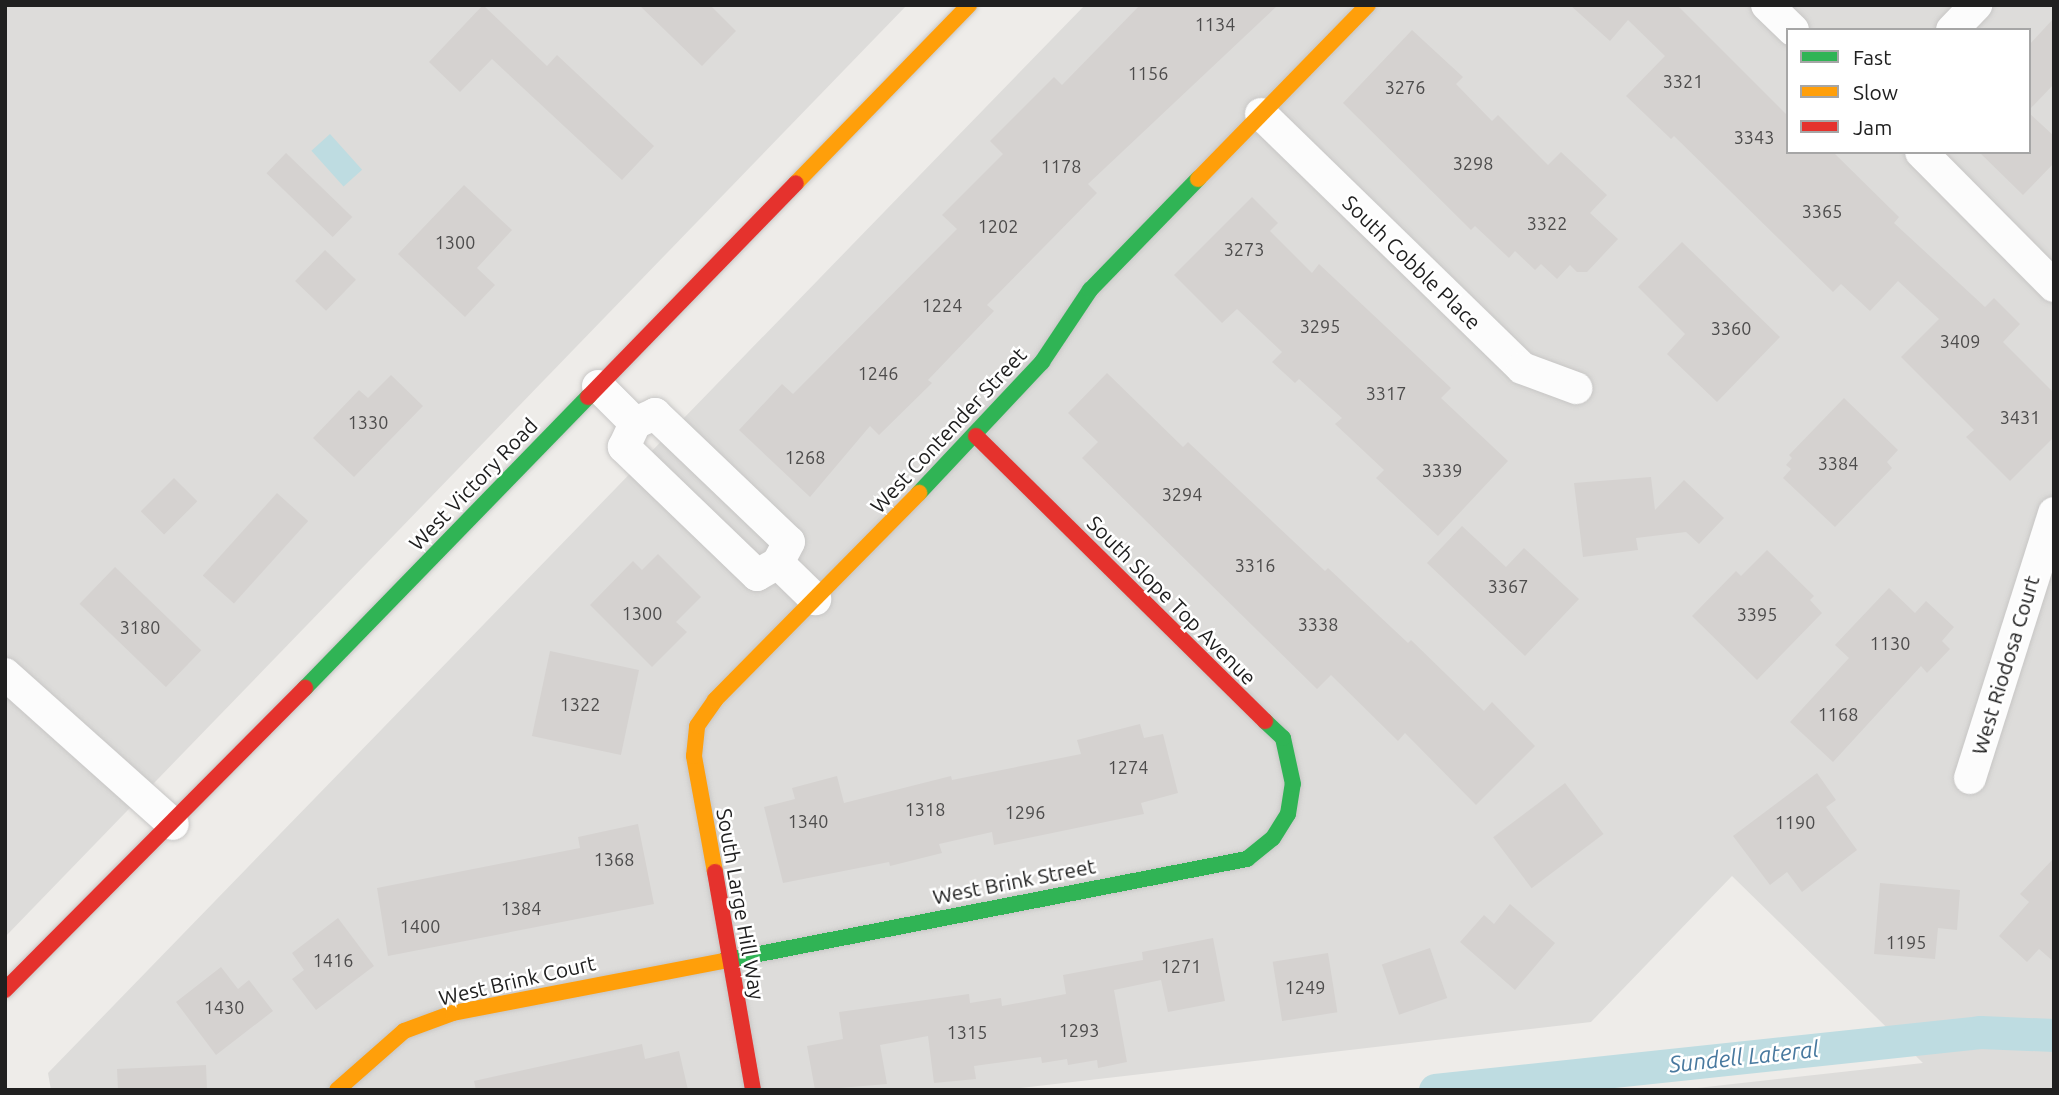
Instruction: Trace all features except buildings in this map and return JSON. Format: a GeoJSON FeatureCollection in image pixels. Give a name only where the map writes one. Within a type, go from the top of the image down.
{"type":"FeatureCollection","features":[{"type":"Feature","properties":{"kind":"street","name":"West Victory Road"},"geometry":{"type":"LineString","coordinates":[[5,990],[173,824],[969,5]]}},
{"type":"Feature","properties":{"kind":"street","name":"West Contender Street"},"geometry":{"type":"LineString","coordinates":[[697,726],[715,700],[976,436],[1042,362],[1090,290],[1368,5]]}},
{"type":"Feature","properties":{"kind":"street"},"geometry":{"type":"LineString","coordinates":[[1767,5],[1791,28]]}},
{"type":"Feature","properties":{"kind":"street"},"geometry":{"type":"LineString","coordinates":[[1954,28],[1976,5]]}},
{"type":"Feature","properties":{"kind":"street","name":"South Cobble Place"},"geometry":{"type":"LineString","coordinates":[[1261,114],[1522,368],[1576,388]]}},
{"type":"Feature","properties":{"kind":"street"},"geometry":{"type":"LineString","coordinates":[[1923,154],[2054,286]]}},
{"type":"Feature","properties":{"kind":"street"},"geometry":{"type":"LineString","coordinates":[[598,386],[635,423]]}},
{"type":"Feature","properties":{"kind":"street"},"geometry":{"type":"LineString","coordinates":[[655,414],[789,542],[778,563],[757,575],[624,447],[635,423],[655,414]]}},
{"type":"Feature","properties":{"kind":"street","name":"South Slope Top Avenue"},"geometry":{"type":"LineString","coordinates":[[976,436],[1283,738],[1293,784],[1288,814]]}},
{"type":"Feature","properties":{"kind":"street","name":"West Riodosa Court"},"geometry":{"type":"LineString","coordinates":[[1970,778],[2054,513]]}},
{"type":"Feature","properties":{"kind":"street"},"geometry":{"type":"LineString","coordinates":[[778,563],[815,599]]}},
{"type":"Feature","properties":{"kind":"street"},"geometry":{"type":"LineString","coordinates":[[5,674],[173,824]]}},
{"type":"Feature","properties":{"kind":"street","name":"South Large Hill Way"},"geometry":{"type":"LineString","coordinates":[[697,726],[694,756],[753,1090]]}},
{"type":"Feature","properties":{"kind":"street","name":"West Brink Street"},"geometry":{"type":"LineString","coordinates":[[729,957],[1247,859],[1273,838],[1288,814]]}},
{"type":"Feature","properties":{"kind":"street","name":"West Brink Court"},"geometry":{"type":"LineString","coordinates":[[337,1090],[404,1031],[453,1013],[729,957]]}},
{"type":"Feature","properties":{"kind":"shaded area"},"geometry":{"type":"Polygon","coordinates":[[[5,5],[907,5],[5,937],[5,5]]]}},
{"type":"Feature","properties":{"kind":"shaded area"},"geometry":{"type":"Polygon","coordinates":[[[1085,5],[2054,5],[2054,1090],[1679,1090],[1923,1063],[1732,876],[1591,1022],[1004,1090],[51,1090],[48,1073],[1085,5]]]}},
{"type":"Feature","properties":{"kind":"water"},"geometry":{"type":"Polygon","coordinates":[[[330,134],[362,170],[344,186],[311,151],[330,134]]]}},
{"type":"Feature","properties":{"kind":"waterway","name":"Sundell Lateral"},"geometry":{"type":"LineString","coordinates":[[1435,1090],[1980,1032],[2054,1035]]}},
{"type":"Feature","properties":{"kind":"traffic: fast"},"geometry":{"type":"LineString","coordinates":[[919,493],[1042,362],[1090,290],[1198,179]]}},
{"type":"Feature","properties":{"kind":"traffic: fast"},"geometry":{"type":"LineString","coordinates":[[305,688],[588,397]]}},
{"type":"Feature","properties":{"kind":"traffic: fast"},"geometry":{"type":"LineString","coordinates":[[723,961],[1247,859],[1273,838],[1288,814],[1293,784],[1283,738],[1265,721]]}},
{"type":"Feature","properties":{"kind":"traffic: slow"},"geometry":{"type":"LineString","coordinates":[[796,183],[969,5]]}},
{"type":"Feature","properties":{"kind":"traffic: slow"},"geometry":{"type":"LineString","coordinates":[[1198,179],[1368,5]]}},
{"type":"Feature","properties":{"kind":"traffic: slow"},"geometry":{"type":"LineString","coordinates":[[715,872],[694,756],[697,726],[715,700],[919,493]]}},
{"type":"Feature","properties":{"kind":"traffic: slow"},"geometry":{"type":"LineString","coordinates":[[337,1090],[404,1031],[453,1013],[723,961]]}},
{"type":"Feature","properties":{"kind":"traffic: jam"},"geometry":{"type":"LineString","coordinates":[[588,397],[796,183]]}},
{"type":"Feature","properties":{"kind":"traffic: jam"},"geometry":{"type":"LineString","coordinates":[[976,436],[1265,721]]}},
{"type":"Feature","properties":{"kind":"traffic: jam"},"geometry":{"type":"LineString","coordinates":[[5,990],[305,688]]}},
{"type":"Feature","properties":{"kind":"traffic: jam"},"geometry":{"type":"LineString","coordinates":[[715,872],[753,1090]]}}]}
